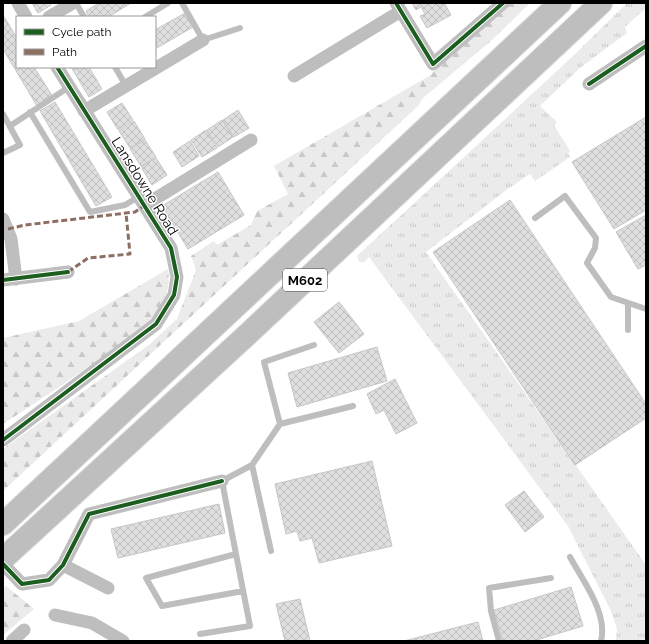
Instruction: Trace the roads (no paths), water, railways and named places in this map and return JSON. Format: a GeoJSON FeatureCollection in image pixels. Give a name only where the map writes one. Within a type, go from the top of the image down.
{"type":"FeatureCollection","features":[{"type":"Feature","properties":{"kind":"highway","name":"M602"},"geometry":{"type":"LineString","coordinates":[[3,524],[560,3]]}},
{"type":"Feature","properties":{"kind":"highway","name":"M602"},"geometry":{"type":"LineString","coordinates":[[4,559],[249,333],[600,3]]}},
{"type":"Feature","properties":{"kind":"street"},"geometry":{"type":"LineString","coordinates":[[18,3],[25,16]]}},
{"type":"Feature","properties":{"kind":"street"},"geometry":{"type":"LineString","coordinates":[[51,16],[74,3]]}},
{"type":"Feature","properties":{"kind":"street"},"geometry":{"type":"LineString","coordinates":[[294,76],[399,7],[433,64],[503,3]]}},
{"type":"Feature","properties":{"kind":"street"},"geometry":{"type":"LineString","coordinates":[[84,111],[203,40]]}},
{"type":"Feature","properties":{"kind":"street"},"geometry":{"type":"LineString","coordinates":[[589,84],[646,46]]}},
{"type":"Feature","properties":{"kind":"street","name":"Lansdowne Road"},"geometry":{"type":"LineString","coordinates":[[3,440],[156,324],[174,295],[177,277],[171,248],[143,200],[58,68]]}},
{"type":"Feature","properties":{"kind":"street"},"geometry":{"type":"LineString","coordinates":[[143,200],[251,140]]}},
{"type":"Feature","properties":{"kind":"street"},"geometry":{"type":"LineString","coordinates":[[3,219],[11,239],[9,280],[68,272]]}},
{"type":"Feature","properties":{"kind":"street"},"geometry":{"type":"LineString","coordinates":[[4,559],[22,584],[49,580],[63,565],[89,514],[222,481]]}},
{"type":"Feature","properties":{"kind":"street"},"geometry":{"type":"LineString","coordinates":[[63,565],[108,588]]}},
{"type":"Feature","properties":{"kind":"street"},"geometry":{"type":"LineString","coordinates":[[55,615],[92,623],[123,641]]}},
{"type":"Feature","properties":{"kind":"street"},"geometry":{"type":"LineString","coordinates":[[12,641],[24,630]]}},
{"type":"Feature","properties":{"kind":"lane"},"geometry":{"type":"LineString","coordinates":[[74,3],[83,16]]}},
{"type":"Feature","properties":{"kind":"lane"},"geometry":{"type":"LineString","coordinates":[[146,16],[168,3]]}},
{"type":"Feature","properties":{"kind":"lane"},"geometry":{"type":"LineString","coordinates":[[182,3],[203,40],[240,28]]}},
{"type":"Feature","properties":{"kind":"lane"},"geometry":{"type":"LineString","coordinates":[[115,68],[126,86]]}},
{"type":"Feature","properties":{"kind":"lane"},"geometry":{"type":"LineString","coordinates":[[10,126],[69,87]]}},
{"type":"Feature","properties":{"kind":"lane"},"geometry":{"type":"LineString","coordinates":[[30,112],[90,212],[143,200]]}},
{"type":"Feature","properties":{"kind":"lane"},"geometry":{"type":"LineString","coordinates":[[3,114],[20,145],[3,153]]}},
{"type":"Feature","properties":{"kind":"lane"},"geometry":{"type":"LineString","coordinates":[[535,218],[565,196],[596,238],[595,248],[587,263],[611,297],[646,309]]}},
{"type":"Feature","properties":{"kind":"lane"},"geometry":{"type":"LineString","coordinates":[[628,303],[628,330]]}},
{"type":"Feature","properties":{"kind":"lane"},"geometry":{"type":"LineString","coordinates":[[280,424],[264,362],[314,345]]}},
{"type":"Feature","properties":{"kind":"lane"},"geometry":{"type":"LineString","coordinates":[[200,634],[250,626],[222,481],[252,465],[280,424],[353,406]]}},
{"type":"Feature","properties":{"kind":"lane"},"geometry":{"type":"LineString","coordinates":[[252,465],[271,551]]}},
{"type":"Feature","properties":{"kind":"lane"},"geometry":{"type":"LineString","coordinates":[[236,554],[146,578],[162,606],[243,591]]}},
{"type":"Feature","properties":{"kind":"lane"},"geometry":{"type":"LineString","coordinates":[[570,556],[602,616],[604,630],[601,641]]}},
{"type":"Feature","properties":{"kind":"lane"},"geometry":{"type":"LineString","coordinates":[[499,641],[491,611],[489,588],[551,578]]}}]}
